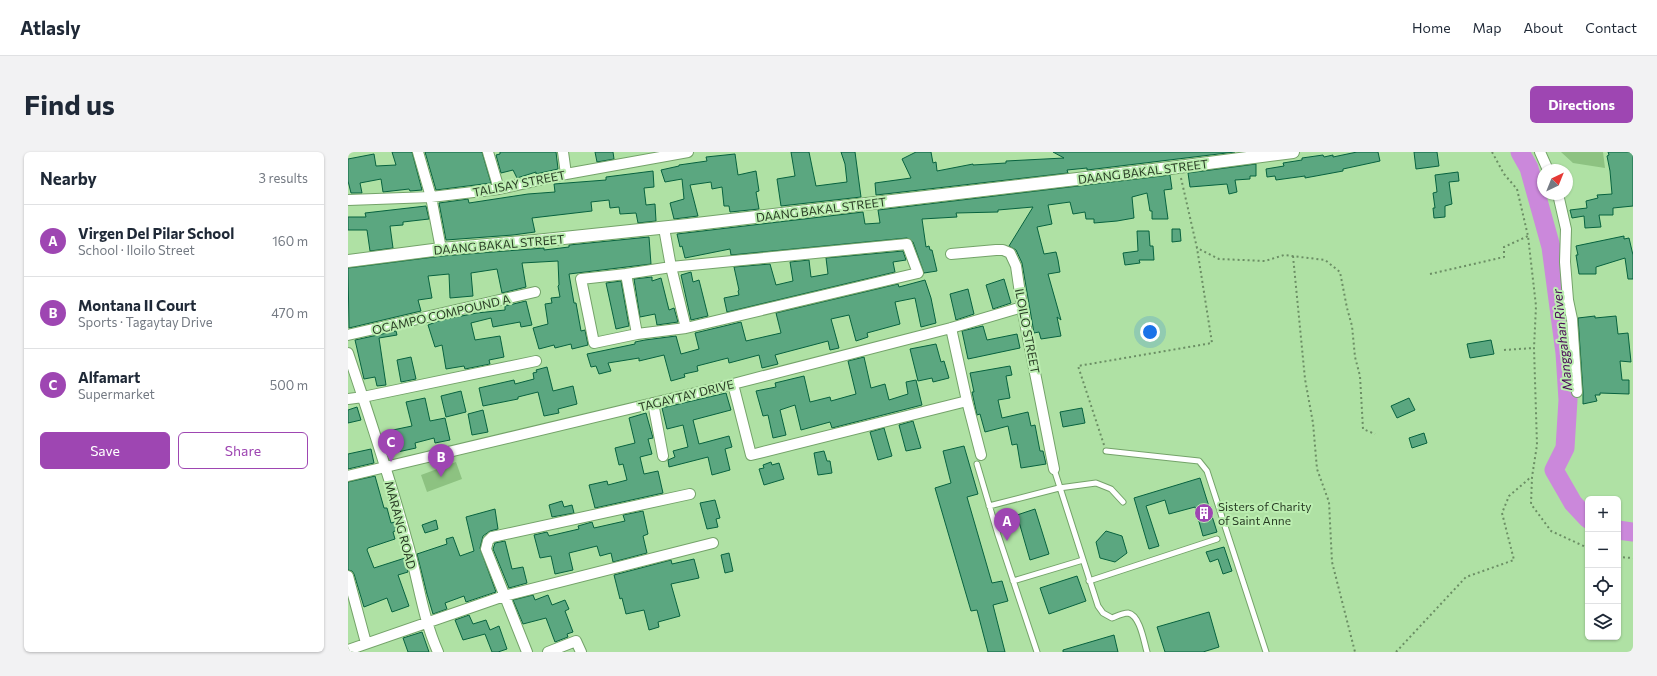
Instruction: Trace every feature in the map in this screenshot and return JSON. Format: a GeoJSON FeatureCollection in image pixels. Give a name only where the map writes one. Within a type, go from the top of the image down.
{"type":"FeatureCollection","features":[{"type":"Feature","properties":{"kind":"street"},"geometry":{"type":"LineString","coordinates":[[418,152],[431,197],[441,249]]}},
{"type":"Feature","properties":{"kind":"street"},"geometry":{"type":"LineString","coordinates":[[488,152],[499,189]]}},
{"type":"Feature","properties":{"kind":"street"},"geometry":{"type":"LineString","coordinates":[[563,152],[566,174]]}},
{"type":"Feature","properties":{"kind":"street","name":"TALISAY STREET"},"geometry":{"type":"LineString","coordinates":[[348,200],[431,197],[499,189],[566,174],[688,152]]}},
{"type":"Feature","properties":{"kind":"street","name":"DAANG BAKAL STREET"},"geometry":{"type":"LineString","coordinates":[[348,261],[441,249],[664,228],[1293,152]]}},
{"type":"Feature","properties":{"kind":"street"},"geometry":{"type":"LineString","coordinates":[[1540,152],[1545,164]]}},
{"type":"Feature","properties":{"kind":"street"},"geometry":{"type":"LineString","coordinates":[[1559,200],[1566,228],[1565,262],[1568,300],[1572,319],[1577,392]]}},
{"type":"Feature","properties":{"kind":"street"},"geometry":{"type":"LineString","coordinates":[[664,228],[686,328]]}},
{"type":"Feature","properties":{"kind":"street"},"geometry":{"type":"LineString","coordinates":[[907,244],[918,273],[686,328],[637,334],[594,343],[581,279],[672,267],[907,244]]}},
{"type":"Feature","properties":{"kind":"street","name":"ILOILO STREET"},"geometry":{"type":"LineString","coordinates":[[951,254],[996,250],[1003,250],[1010,253],[1016,266],[1022,307],[1054,469]]}},
{"type":"Feature","properties":{"kind":"street"},"geometry":{"type":"LineString","coordinates":[[626,274],[637,334]]}},
{"type":"Feature","properties":{"kind":"street","name":"OCAMPO COMPOUND A"},"geometry":{"type":"LineString","coordinates":[[348,335],[535,292]]}},
{"type":"Feature","properties":{"kind":"street","name":"TAGAYTAY DRIVE"},"geometry":{"type":"LineString","coordinates":[[348,476],[733,384],[951,328],[1022,307]]}},
{"type":"Feature","properties":{"kind":"street"},"geometry":{"type":"LineString","coordinates":[[951,328],[979,460]]}},
{"type":"Feature","properties":{"kind":"street","name":"MARANG ROAD"},"geometry":{"type":"LineString","coordinates":[[348,353],[386,468],[408,542],[426,622],[438,652]]}},
{"type":"Feature","properties":{"kind":"street"},"geometry":{"type":"LineString","coordinates":[[348,399],[536,362]]}},
{"type":"Feature","properties":{"kind":"street"},"geometry":{"type":"LineString","coordinates":[[733,384],[752,455],[967,401]]}},
{"type":"Feature","properties":{"kind":"street"},"geometry":{"type":"LineString","coordinates":[[653,403],[663,456]]}},
{"type":"Feature","properties":{"kind":"street"},"geometry":{"type":"LineString","coordinates":[[527,652],[486,549],[488,541],[492,537],[690,494]]}},
{"type":"Feature","properties":{"kind":"street"},"geometry":{"type":"LineString","coordinates":[[348,650],[504,596],[713,543]]}},
{"type":"Feature","properties":{"kind":"street"},"geometry":{"type":"LineString","coordinates":[[348,576],[366,643]]}},
{"type":"Feature","properties":{"kind":"street"},"geometry":{"type":"LineString","coordinates":[[548,652],[576,641],[580,652]]}},
{"type":"Feature","properties":{"kind":"lane"},"geometry":{"type":"LineString","coordinates":[[1106,451],[1199,461],[1207,472],[1266,652]]}},
{"type":"Feature","properties":{"kind":"lane"},"geometry":{"type":"LineString","coordinates":[[979,460],[989,506],[1037,652]]}},
{"type":"Feature","properties":{"kind":"lane"},"geometry":{"type":"LineString","coordinates":[[1054,469],[1098,606],[1102,613],[1112,618],[1126,613],[1133,614],[1138,620],[1147,652]]}},
{"type":"Feature","properties":{"kind":"lane"},"geometry":{"type":"LineString","coordinates":[[989,506],[1059,488],[1096,483],[1111,490],[1123,502]]}},
{"type":"Feature","properties":{"kind":"lane"},"geometry":{"type":"LineString","coordinates":[[1089,581],[1217,539]]}},
{"type":"Feature","properties":{"kind":"lane"},"geometry":{"type":"LineString","coordinates":[[1013,581],[1083,560]]}},
{"type":"Feature","properties":{"kind":"path"},"geometry":{"type":"LineString","coordinates":[[1492,152],[1504,174],[1517,189],[1528,236],[1536,306],[1534,348],[1537,446],[1532,477],[1531,504],[1551,531],[1585,547]]}},
{"type":"Feature","properties":{"kind":"path"},"geometry":{"type":"LineString","coordinates":[[1106,451],[1078,366],[1212,343],[1197,248],[1178,167]]}},
{"type":"Feature","properties":{"kind":"path"},"geometry":{"type":"LineString","coordinates":[[1430,274],[1504,257],[1504,247],[1528,236]]}},
{"type":"Feature","properties":{"kind":"path"},"geometry":{"type":"LineString","coordinates":[[1197,248],[1219,259],[1265,260],[1284,255],[1325,260],[1340,272],[1352,326],[1355,357],[1360,376],[1363,429],[1375,434]]}},
{"type":"Feature","properties":{"kind":"path"},"geometry":{"type":"LineString","coordinates":[[1293,256],[1306,379],[1313,423],[1317,470],[1329,502],[1332,562],[1355,652]]}},
{"type":"Feature","properties":{"kind":"path"},"geometry":{"type":"LineString","coordinates":[[1504,350],[1534,348]]}},
{"type":"Feature","properties":{"kind":"path"},"geometry":{"type":"LineString","coordinates":[[1396,652],[1466,577],[1514,560],[1502,513],[1509,496],[1532,477]]}},
{"type":"Feature","properties":{"kind":"path"},"geometry":{"type":"LineString","coordinates":[[1621,557],[1633,558]]}},
{"type":"Feature","properties":{"kind":"green space"},"geometry":{"type":"Polygon","coordinates":[[[1561,152],[1603,152],[1605,168],[1573,163],[1561,152]]]}},
{"type":"Feature","properties":{"kind":"green space"},"geometry":{"type":"Polygon","coordinates":[[[456,462],[462,479],[427,492],[421,475],[456,462]]]}},
{"type":"Feature","properties":{"kind":"building"},"geometry":{"type":"Polygon","coordinates":[[[392,152],[412,152],[422,190],[410,191],[409,189],[383,192],[381,179],[360,183],[362,193],[351,193],[348,181],[348,159],[374,154],[376,166],[396,165],[392,152]]]}},
{"type":"Feature","properties":{"kind":"building"},"geometry":{"type":"Polygon","coordinates":[[[425,152],[482,152],[491,183],[436,190],[425,152]]]}},
{"type":"Feature","properties":{"kind":"building"},"geometry":{"type":"Polygon","coordinates":[[[500,152],[556,152],[558,169],[536,174],[536,172],[517,178],[513,170],[501,173],[496,155],[500,154],[500,152]]]}},
{"type":"Feature","properties":{"kind":"building"},"geometry":{"type":"Polygon","coordinates":[[[595,152],[613,152],[614,159],[597,162],[595,152]]]}},
{"type":"Feature","properties":{"kind":"building"},"geometry":{"type":"Polygon","coordinates":[[[791,152],[809,152],[816,186],[847,182],[845,164],[841,152],[855,152],[861,197],[781,206],[777,179],[795,176],[791,152]]]}},
{"type":"Feature","properties":{"kind":"building"},"geometry":{"type":"Polygon","coordinates":[[[916,152],[931,152],[933,163],[936,162],[937,171],[973,164],[1064,158],[1053,152],[1235,152],[1087,170],[1087,168],[1067,170],[1068,173],[876,195],[875,183],[911,178],[902,159],[916,152]]]}},
{"type":"Feature","properties":{"kind":"building"},"geometry":{"type":"Polygon","coordinates":[[[1357,152],[1378,152],[1380,161],[1343,169],[1343,171],[1305,178],[1305,176],[1276,180],[1275,176],[1267,177],[1266,169],[1284,166],[1283,163],[1302,160],[1302,158],[1323,155],[1324,157],[1333,155],[1333,157],[1357,152]]]}},
{"type":"Feature","properties":{"kind":"building"},"geometry":{"type":"Polygon","coordinates":[[[1414,152],[1437,152],[1439,166],[1416,169],[1414,152]]]}},
{"type":"Feature","properties":{"kind":"building"},"geometry":{"type":"Polygon","coordinates":[[[1608,152],[1633,152],[1633,206],[1613,208],[1613,215],[1599,215],[1601,227],[1585,228],[1584,216],[1572,218],[1570,210],[1587,208],[1586,201],[1598,198],[1597,195],[1612,194],[1607,156],[1609,155],[1608,152]]]}},
{"type":"Feature","properties":{"kind":"building"},"geometry":{"type":"Polygon","coordinates":[[[735,154],[738,175],[756,171],[759,191],[756,192],[759,209],[730,212],[729,206],[724,206],[722,187],[712,189],[711,182],[690,185],[698,216],[674,219],[670,203],[684,199],[682,179],[665,182],[661,170],[679,165],[707,161],[706,157],[735,154]]]}},
{"type":"Feature","properties":{"kind":"building"},"geometry":{"type":"Polygon","coordinates":[[[1256,164],[1256,176],[1250,176],[1250,179],[1235,180],[1237,192],[1229,194],[1227,184],[1190,187],[1188,173],[1256,164]]]}},
{"type":"Feature","properties":{"kind":"building"},"geometry":{"type":"Polygon","coordinates":[[[653,171],[654,187],[644,188],[646,205],[655,204],[656,221],[638,223],[636,213],[620,214],[619,207],[610,208],[609,200],[591,202],[592,211],[532,218],[535,232],[446,240],[439,203],[468,199],[469,203],[528,194],[555,192],[554,184],[606,180],[606,177],[653,171]]]}},
{"type":"Feature","properties":{"kind":"building"},"geometry":{"type":"Polygon","coordinates":[[[1458,172],[1459,181],[1449,182],[1452,204],[1445,206],[1445,217],[1434,218],[1433,208],[1435,208],[1433,193],[1437,192],[1435,175],[1458,172]]]}},
{"type":"Feature","properties":{"kind":"building"},"geometry":{"type":"Polygon","coordinates":[[[1170,175],[1172,189],[1164,190],[1168,219],[1152,219],[1152,211],[1150,211],[1147,193],[1132,197],[1134,218],[1117,221],[1094,223],[1094,219],[1086,219],[1085,212],[1073,214],[1070,202],[1048,205],[1052,224],[1037,227],[1044,254],[1056,252],[1058,260],[1060,272],[1048,274],[1061,320],[1057,317],[1061,336],[1041,339],[1039,332],[1034,333],[1022,263],[1016,250],[1009,246],[1033,207],[998,210],[998,212],[956,213],[957,217],[922,219],[926,247],[929,246],[930,250],[932,250],[937,271],[924,273],[913,242],[907,238],[731,255],[730,249],[685,258],[682,246],[680,247],[677,234],[863,212],[865,224],[880,223],[878,210],[1170,175]]]}},
{"type":"Feature","properties":{"kind":"building"},"geometry":{"type":"Polygon","coordinates":[[[426,206],[429,219],[403,222],[403,225],[390,226],[393,248],[370,251],[367,230],[348,230],[348,217],[366,217],[365,213],[426,206]]]}},
{"type":"Feature","properties":{"kind":"building"},"geometry":{"type":"Polygon","coordinates":[[[1172,229],[1180,229],[1181,241],[1172,242],[1172,229]]]}},
{"type":"Feature","properties":{"kind":"building"},"geometry":{"type":"Polygon","coordinates":[[[1137,231],[1149,231],[1150,246],[1153,246],[1154,260],[1139,260],[1140,263],[1125,265],[1123,253],[1138,251],[1137,231]]]}},
{"type":"Feature","properties":{"kind":"building"},"geometry":{"type":"Polygon","coordinates":[[[1624,236],[1624,239],[1629,238],[1633,255],[1633,279],[1628,279],[1625,258],[1596,267],[1596,274],[1579,274],[1576,246],[1624,236]]]}},
{"type":"Feature","properties":{"kind":"building"},"geometry":{"type":"Polygon","coordinates":[[[649,237],[651,264],[569,274],[581,331],[585,330],[588,345],[572,349],[571,344],[555,348],[554,345],[539,349],[533,328],[548,324],[545,304],[552,303],[551,298],[560,297],[558,286],[558,261],[522,263],[526,287],[502,293],[497,269],[471,273],[473,296],[450,298],[449,274],[428,276],[432,298],[418,300],[421,311],[349,328],[348,268],[442,256],[544,248],[544,250],[569,247],[569,245],[649,237]]]}},
{"type":"Feature","properties":{"kind":"building"},"geometry":{"type":"Polygon","coordinates":[[[903,251],[906,260],[893,262],[895,272],[727,312],[724,298],[739,295],[734,267],[770,264],[776,285],[793,281],[790,262],[809,260],[811,277],[828,274],[826,258],[903,251]]]}},
{"type":"Feature","properties":{"kind":"building"},"geometry":{"type":"Polygon","coordinates":[[[691,272],[693,282],[699,280],[708,316],[691,320],[681,275],[691,272]]]}},
{"type":"Feature","properties":{"kind":"building"},"geometry":{"type":"Polygon","coordinates":[[[652,277],[652,281],[661,278],[669,310],[674,308],[678,322],[657,325],[655,314],[640,317],[634,279],[652,277]]]}},
{"type":"Feature","properties":{"kind":"building"},"geometry":{"type":"Polygon","coordinates":[[[1004,279],[1011,303],[993,309],[986,285],[1004,279]]]}},
{"type":"Feature","properties":{"kind":"building"},"geometry":{"type":"Polygon","coordinates":[[[925,280],[931,298],[936,323],[921,327],[915,298],[895,302],[900,324],[867,333],[868,337],[856,341],[849,315],[831,319],[839,348],[830,350],[828,341],[775,355],[778,364],[762,368],[759,355],[729,363],[728,358],[697,366],[698,371],[684,374],[685,377],[671,381],[664,355],[639,361],[639,358],[608,363],[611,371],[599,374],[596,366],[591,367],[587,354],[635,344],[635,342],[676,336],[681,354],[699,349],[695,333],[741,322],[746,341],[781,333],[776,313],[898,284],[899,287],[925,280]]]}},
{"type":"Feature","properties":{"kind":"building"},"geometry":{"type":"Polygon","coordinates":[[[621,281],[629,326],[616,329],[606,283],[621,281]]]}},
{"type":"Feature","properties":{"kind":"building"},"geometry":{"type":"Polygon","coordinates":[[[968,289],[974,314],[956,320],[950,294],[968,289]]]}},
{"type":"Feature","properties":{"kind":"building"},"geometry":{"type":"Polygon","coordinates":[[[526,301],[532,325],[521,327],[520,322],[493,327],[491,318],[471,323],[475,340],[500,336],[504,357],[489,360],[490,364],[465,369],[464,366],[446,369],[442,345],[435,347],[428,325],[441,320],[477,313],[505,310],[505,306],[526,301]]]}},
{"type":"Feature","properties":{"kind":"building"},"geometry":{"type":"Polygon","coordinates":[[[1595,316],[1595,318],[1616,316],[1618,334],[1628,333],[1631,362],[1620,361],[1622,380],[1629,380],[1629,394],[1600,393],[1600,395],[1595,395],[1597,401],[1583,404],[1578,318],[1595,316]]]}},
{"type":"Feature","properties":{"kind":"building"},"geometry":{"type":"Polygon","coordinates":[[[983,326],[987,340],[1017,334],[1020,348],[968,359],[962,331],[983,326]]]}},
{"type":"Feature","properties":{"kind":"building"},"geometry":{"type":"Polygon","coordinates":[[[396,331],[397,335],[379,338],[386,385],[377,386],[375,377],[364,379],[355,340],[396,331]]]}},
{"type":"Feature","properties":{"kind":"building"},"geometry":{"type":"Polygon","coordinates":[[[1491,340],[1494,354],[1470,358],[1467,344],[1491,340]]]}},
{"type":"Feature","properties":{"kind":"building"},"geometry":{"type":"Polygon","coordinates":[[[936,344],[941,362],[944,361],[949,378],[933,382],[932,378],[918,381],[910,349],[936,344]]]}},
{"type":"Feature","properties":{"kind":"building"},"geometry":{"type":"Polygon","coordinates":[[[411,357],[416,379],[401,382],[397,360],[411,357]]]}},
{"type":"Feature","properties":{"kind":"building"},"geometry":{"type":"Polygon","coordinates":[[[864,357],[871,388],[885,384],[889,400],[908,394],[906,382],[916,380],[922,405],[832,428],[830,422],[801,430],[795,405],[780,410],[786,435],[773,438],[768,415],[763,416],[756,391],[776,387],[775,383],[804,376],[810,402],[830,397],[831,401],[856,394],[848,361],[864,357]]]}},
{"type":"Feature","properties":{"kind":"building"},"geometry":{"type":"Polygon","coordinates":[[[1010,366],[1012,375],[1006,376],[1010,398],[998,400],[1002,418],[1028,412],[1031,426],[1035,425],[1040,451],[1043,451],[1046,464],[1021,468],[1017,444],[1012,445],[1008,426],[985,432],[980,414],[977,415],[970,373],[1010,366]]]}},
{"type":"Feature","properties":{"kind":"building"},"geometry":{"type":"Polygon","coordinates":[[[547,367],[553,391],[573,386],[577,404],[558,409],[559,413],[544,416],[538,392],[518,397],[518,399],[483,406],[479,388],[514,380],[515,384],[534,379],[533,373],[537,372],[536,370],[547,367]]]}},
{"type":"Feature","properties":{"kind":"building"},"geometry":{"type":"Polygon","coordinates":[[[461,391],[466,412],[446,417],[441,396],[461,391]]]}},
{"type":"Feature","properties":{"kind":"building"},"geometry":{"type":"Polygon","coordinates":[[[726,393],[731,410],[693,420],[699,444],[729,436],[732,447],[725,449],[730,470],[712,475],[708,457],[669,467],[668,460],[675,457],[673,451],[688,447],[683,425],[667,429],[662,408],[726,393]]]}},
{"type":"Feature","properties":{"kind":"building"},"geometry":{"type":"Polygon","coordinates":[[[425,398],[430,421],[445,418],[450,440],[435,443],[434,438],[415,443],[416,448],[393,453],[388,431],[412,426],[406,402],[425,398]]]}},
{"type":"Feature","properties":{"kind":"building"},"geometry":{"type":"Polygon","coordinates":[[[1409,398],[1415,410],[1397,418],[1391,406],[1409,398]]]}},
{"type":"Feature","properties":{"kind":"building"},"geometry":{"type":"Polygon","coordinates":[[[357,407],[361,420],[348,423],[348,410],[357,407]]]}},
{"type":"Feature","properties":{"kind":"building"},"geometry":{"type":"Polygon","coordinates":[[[1082,408],[1085,423],[1063,427],[1060,412],[1082,408]]]}},
{"type":"Feature","properties":{"kind":"building"},"geometry":{"type":"Polygon","coordinates":[[[483,410],[488,432],[472,435],[468,414],[483,410]]]}},
{"type":"Feature","properties":{"kind":"building"},"geometry":{"type":"Polygon","coordinates":[[[646,413],[653,438],[648,439],[652,454],[640,457],[644,474],[658,471],[663,493],[595,508],[589,485],[607,481],[608,485],[627,480],[623,464],[619,465],[615,448],[635,443],[629,418],[646,413]]]}},
{"type":"Feature","properties":{"kind":"building"},"geometry":{"type":"Polygon","coordinates":[[[913,421],[921,448],[906,451],[899,425],[913,421]]]}},
{"type":"Feature","properties":{"kind":"building"},"geometry":{"type":"Polygon","coordinates":[[[884,428],[892,456],[878,460],[870,432],[884,428]]]}},
{"type":"Feature","properties":{"kind":"building"},"geometry":{"type":"Polygon","coordinates":[[[1424,433],[1427,443],[1412,448],[1409,438],[1424,433]]]}},
{"type":"Feature","properties":{"kind":"building"},"geometry":{"type":"Polygon","coordinates":[[[964,446],[978,494],[967,497],[992,583],[1002,581],[1008,601],[993,605],[1005,652],[988,652],[977,610],[971,611],[935,488],[951,483],[943,451],[964,446]]]}},
{"type":"Feature","properties":{"kind":"building"},"geometry":{"type":"Polygon","coordinates":[[[371,449],[374,463],[348,469],[348,454],[371,449]]]}},
{"type":"Feature","properties":{"kind":"building"},"geometry":{"type":"Polygon","coordinates":[[[824,451],[827,461],[830,461],[832,473],[818,475],[814,453],[824,451]]]}},
{"type":"Feature","properties":{"kind":"building"},"geometry":{"type":"Polygon","coordinates":[[[771,462],[772,465],[779,463],[784,479],[764,485],[759,469],[764,468],[763,465],[771,462]]]}},
{"type":"Feature","properties":{"kind":"building"},"geometry":{"type":"Polygon","coordinates":[[[375,476],[384,508],[387,508],[391,523],[395,522],[397,530],[393,532],[395,539],[368,548],[367,550],[374,568],[405,558],[408,572],[398,575],[409,606],[392,612],[387,598],[364,607],[354,574],[352,571],[348,570],[348,482],[375,476]]]}},
{"type":"Feature","properties":{"kind":"building","name":"Sisters of Charity of Saint Anne"},"geometry":{"type":"Polygon","coordinates":[[[1200,478],[1217,532],[1203,536],[1195,507],[1169,514],[1165,500],[1146,506],[1159,546],[1149,549],[1134,498],[1200,478]]]}},
{"type":"Feature","properties":{"kind":"building"},"geometry":{"type":"Polygon","coordinates":[[[715,500],[720,518],[716,519],[718,527],[707,529],[700,503],[715,500]]]}},
{"type":"Feature","properties":{"kind":"building"},"geometry":{"type":"Polygon","coordinates":[[[562,501],[564,507],[572,505],[574,513],[552,517],[549,505],[562,501]]]}},
{"type":"Feature","properties":{"kind":"building"},"geometry":{"type":"Polygon","coordinates":[[[495,509],[498,529],[490,531],[483,536],[480,548],[496,592],[466,602],[464,596],[445,603],[447,609],[433,614],[417,554],[447,544],[446,539],[453,537],[460,556],[474,551],[466,517],[495,509]]]}},
{"type":"Feature","properties":{"kind":"building"},"geometry":{"type":"Polygon","coordinates":[[[1035,509],[1049,554],[1030,560],[1017,515],[1035,509]]]}},
{"type":"Feature","properties":{"kind":"building"},"geometry":{"type":"Polygon","coordinates":[[[643,511],[648,534],[643,536],[647,553],[613,562],[611,553],[600,556],[597,546],[569,553],[573,570],[555,574],[551,556],[540,558],[534,535],[547,532],[549,536],[579,529],[578,526],[592,522],[594,528],[625,521],[623,515],[643,511]]]}},
{"type":"Feature","properties":{"kind":"building"},"geometry":{"type":"Polygon","coordinates":[[[436,520],[438,529],[425,533],[422,525],[436,520]]]}},
{"type":"Feature","properties":{"kind":"building"},"geometry":{"type":"Polygon","coordinates":[[[1106,531],[1122,536],[1127,553],[1115,562],[1100,558],[1096,542],[1106,531]]]}},
{"type":"Feature","properties":{"kind":"building"},"geometry":{"type":"Polygon","coordinates":[[[505,541],[512,569],[523,567],[527,583],[509,588],[493,549],[495,543],[505,541]]]}},
{"type":"Feature","properties":{"kind":"building"},"geometry":{"type":"Polygon","coordinates":[[[1224,547],[1232,571],[1223,574],[1218,559],[1210,562],[1206,552],[1224,547]]]}},
{"type":"Feature","properties":{"kind":"building"},"geometry":{"type":"Polygon","coordinates":[[[729,553],[733,571],[725,573],[721,555],[729,553]]]}},
{"type":"Feature","properties":{"kind":"building"},"geometry":{"type":"Polygon","coordinates":[[[694,559],[699,578],[671,584],[680,616],[658,622],[659,627],[649,630],[644,610],[626,614],[622,598],[620,599],[614,575],[671,560],[672,564],[694,559]]]}},
{"type":"Feature","properties":{"kind":"building"},"geometry":{"type":"Polygon","coordinates":[[[1077,576],[1086,601],[1049,614],[1040,588],[1077,576]]]}},
{"type":"Feature","properties":{"kind":"building"},"geometry":{"type":"Polygon","coordinates":[[[533,595],[535,600],[548,595],[552,605],[565,600],[569,609],[565,611],[573,632],[567,634],[568,637],[555,642],[546,618],[523,624],[513,600],[533,595]]]}},
{"type":"Feature","properties":{"kind":"building"},"geometry":{"type":"Polygon","coordinates":[[[1209,612],[1219,647],[1203,652],[1165,652],[1157,627],[1209,612]]]}},
{"type":"Feature","properties":{"kind":"building"},"geometry":{"type":"Polygon","coordinates":[[[469,615],[473,624],[486,620],[490,630],[499,626],[507,649],[492,652],[485,634],[463,640],[455,620],[469,615]]]}},
{"type":"Feature","properties":{"kind":"building"},"geometry":{"type":"Polygon","coordinates":[[[422,632],[429,652],[408,652],[403,638],[422,632]]]}},
{"type":"Feature","properties":{"kind":"building"},"geometry":{"type":"Polygon","coordinates":[[[1114,635],[1118,652],[1063,652],[1063,650],[1114,635]]]}},
{"type":"Feature","properties":{"kind":"waterway","name":"Manggahan River"},"geometry":{"type":"LineString","coordinates":[[1520,152],[1529,168],[1551,247],[1565,353],[1568,400],[1565,448],[1554,470],[1573,503],[1585,516]]}},
{"type":"Feature","properties":{"kind":"waterway","name":"Manggahan River"},"geometry":{"type":"LineString","coordinates":[[1621,530],[1633,532]]}},
{"type":"Feature","properties":{"kind":"place","name":"Alfamart"},"geometry":{"type":"Point","coordinates":[391,462]}},
{"type":"Feature","properties":{"kind":"place","name":"Montana II Court"},"geometry":{"type":"Point","coordinates":[441,477]}},
{"type":"Feature","properties":{"kind":"place","name":"Sisters of Charity of Saint Anne"},"geometry":{"type":"Point","coordinates":[1204,513]}},
{"type":"Feature","properties":{"kind":"place","name":"Virgen Del Pilar School"},"geometry":{"type":"Point","coordinates":[1007,541]}}]}
